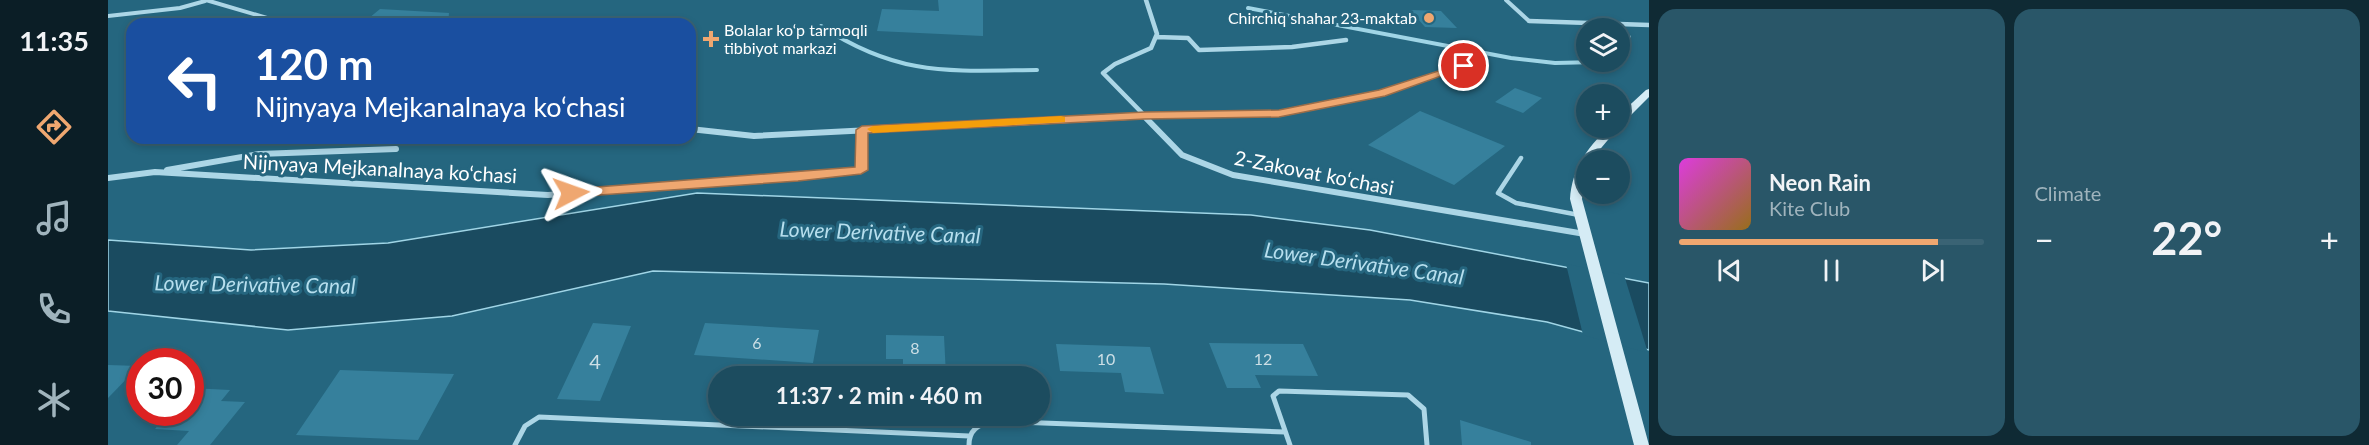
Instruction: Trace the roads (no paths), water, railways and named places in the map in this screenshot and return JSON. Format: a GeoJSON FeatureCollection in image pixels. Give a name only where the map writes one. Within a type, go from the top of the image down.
{"type":"FeatureCollection","features":[{"type":"Feature","properties":{"kind":"main road"},"geometry":{"type":"LineString","coordinates":[[1630,110],[1649,92]]}},
{"type":"Feature","properties":{"kind":"main road"},"geometry":{"type":"LineString","coordinates":[[1604,138],[1584,160],[1579,172],[1576,185],[1579,215],[1642,445]]}},
{"type":"Feature","properties":{"kind":"street"},"geometry":{"type":"LineString","coordinates":[[1146,0],[1157,34],[1156,38],[1188,38],[1199,50],[1292,47],[1347,40]]}},
{"type":"Feature","properties":{"kind":"street"},"geometry":{"type":"LineString","coordinates":[[1529,21],[1649,25]]}},
{"type":"Feature","properties":{"kind":"street","name":"2-Zakovat ko‘chasi"},"geometry":{"type":"LineString","coordinates":[[1156,38],[1151,48],[1115,64],[1103,73],[1182,154],[1233,175],[1585,234]]}},
{"type":"Feature","properties":{"kind":"street"},"geometry":{"type":"LineString","coordinates":[[696,130],[754,135],[1145,116],[1279,113],[1381,93],[1464,66]]}},
{"type":"Feature","properties":{"kind":"street","name":"Nijnyaya Mejkanalnaya ko‘chasi"},"geometry":{"type":"LineString","coordinates":[[108,178],[155,172],[548,195],[798,177],[861,170],[862,130]]}},
{"type":"Feature","properties":{"kind":"street"},"geometry":{"type":"LineString","coordinates":[[155,172],[260,154],[396,149]]}},
{"type":"Feature","properties":{"kind":"lane"},"geometry":{"type":"LineString","coordinates":[[1506,0],[1529,21]]}},
{"type":"Feature","properties":{"kind":"lane"},"geometry":{"type":"LineString","coordinates":[[108,16],[180,8],[206,1],[266,18]]}},
{"type":"Feature","properties":{"kind":"lane"},"geometry":{"type":"LineString","coordinates":[[1521,158],[1498,193],[1516,203],[1579,215]]}},
{"type":"Feature","properties":{"kind":"lane"},"geometry":{"type":"LineString","coordinates":[[1290,445],[1273,396],[1279,391],[1408,395],[1424,409],[1427,445]]}},
{"type":"Feature","properties":{"kind":"lane"},"geometry":{"type":"LineString","coordinates":[[515,445],[525,426],[539,417],[969,436]]}},
{"type":"Feature","properties":{"kind":"lane"},"geometry":{"type":"LineString","coordinates":[[969,445],[969,436],[978,425],[991,421],[1285,432]]}},
{"type":"Feature","properties":{"kind":"water","name":"Lower Derivative Canal"},"geometry":{"type":"Polygon","coordinates":[[[697,193],[1251,215],[1370,230],[1649,283],[1649,350],[1547,322],[1410,300],[1164,284],[653,271],[452,316],[288,330],[108,311],[108,240],[251,250],[388,243],[697,193]]]}},
{"type":"Feature","properties":{"kind":"waterway"},"geometry":{"type":"LineString","coordinates":[[1248,8],[1511,58],[1555,63],[1576,62]]}},
{"type":"Feature","properties":{"kind":"waterway"},"geometry":{"type":"LineString","coordinates":[[821,26],[849,43],[900,63],[951,70],[1037,70]]}},
{"type":"Feature","properties":{"kind":"place","name":"Chirchiq shahar 23-maktab"},"geometry":{"type":"Point","coordinates":[1429,18]}},
{"type":"Feature","properties":{"kind":"place","name":"Bolalar ko‘p tarmoqli tibbiyot markazi"},"geometry":{"type":"Point","coordinates":[711,39]}}]}
